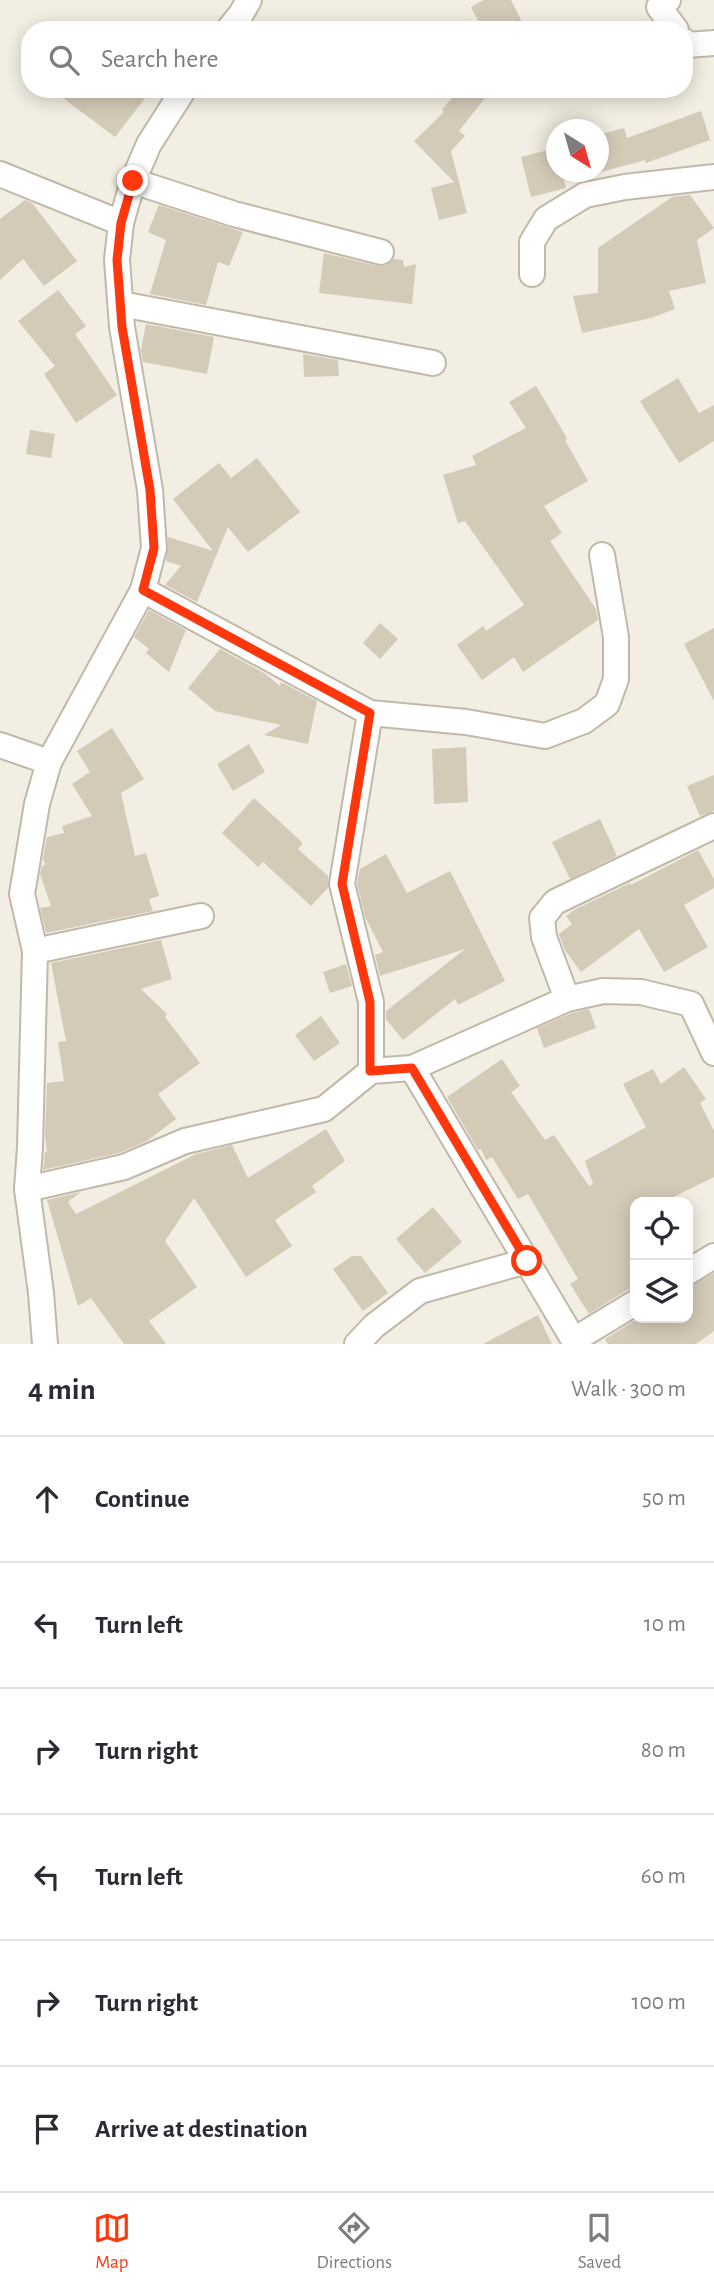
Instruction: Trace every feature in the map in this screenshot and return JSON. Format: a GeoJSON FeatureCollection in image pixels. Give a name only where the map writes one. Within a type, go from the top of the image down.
{"type":"FeatureCollection","features":[{"type":"Feature","properties":{"kind":"street"},"geometry":{"type":"LineString","coordinates":[[235,21],[248,0]]}},
{"type":"Feature","properties":{"kind":"street"},"geometry":{"type":"LineString","coordinates":[[668,0],[659,6],[670,21]]}},
{"type":"Feature","properties":{"kind":"street"},"geometry":{"type":"LineString","coordinates":[[693,45],[714,43]]}},
{"type":"Feature","properties":{"kind":"street"},"geometry":{"type":"LineString","coordinates":[[45,1344],[27,1189],[31,1133],[35,951],[22,894],[37,804],[49,762],[143,590],[154,548],[150,490],[122,327],[117,260],[121,223],[133,181],[149,144],[178,98]]}},
{"type":"Feature","properties":{"kind":"street"},"geometry":{"type":"LineString","coordinates":[[0,174],[121,223]]}},
{"type":"Feature","properties":{"kind":"street"},"geometry":{"type":"LineString","coordinates":[[532,274],[532,242],[546,219],[585,195],[625,187],[714,177]]}},
{"type":"Feature","properties":{"kind":"street"},"geometry":{"type":"LineString","coordinates":[[133,181],[234,214],[381,252]]}},
{"type":"Feature","properties":{"kind":"street"},"geometry":{"type":"LineString","coordinates":[[121,304],[433,363]]}},
{"type":"Feature","properties":{"kind":"street"},"geometry":{"type":"LineString","coordinates":[[143,590],[370,713],[466,722],[545,736],[584,721],[607,704],[616,679],[616,637],[602,555]]}},
{"type":"Feature","properties":{"kind":"street"},"geometry":{"type":"LineString","coordinates":[[370,713],[342,884],[370,1002],[370,1071]]}},
{"type":"Feature","properties":{"kind":"street"},"geometry":{"type":"LineString","coordinates":[[0,745],[49,762]]}},
{"type":"Feature","properties":{"kind":"street"},"geometry":{"type":"LineString","coordinates":[[567,999],[544,937],[542,918],[555,902],[714,825]]}},
{"type":"Feature","properties":{"kind":"street"},"geometry":{"type":"LineString","coordinates":[[35,951],[201,916]]}},
{"type":"Feature","properties":{"kind":"street"},"geometry":{"type":"LineString","coordinates":[[27,1189],[124,1167],[185,1141],[324,1109],[370,1071],[412,1068],[567,999],[603,991],[641,992],[691,1004],[714,1053]]}},
{"type":"Feature","properties":{"kind":"street"},"geometry":{"type":"LineString","coordinates":[[412,1068],[575,1342],[630,1306]]}},
{"type":"Feature","properties":{"kind":"street"},"geometry":{"type":"LineString","coordinates":[[693,1269],[714,1256]]}},
{"type":"Feature","properties":{"kind":"street"},"geometry":{"type":"LineString","coordinates":[[357,1344],[374,1326],[420,1291],[527,1261]]}},
{"type":"Feature","properties":{"kind":"building"},"geometry":{"type":"Polygon","coordinates":[[[484,0],[511,0],[522,21],[478,21],[471,7],[484,0]]]}},
{"type":"Feature","properties":{"kind":"building"},"geometry":{"type":"Polygon","coordinates":[[[63,98],[145,98],[115,137],[63,98]]]}},
{"type":"Feature","properties":{"kind":"building"},"geometry":{"type":"Polygon","coordinates":[[[452,98],[485,98],[459,131],[465,136],[451,151],[467,213],[439,220],[431,188],[454,182],[414,141],[444,112],[442,110],[452,98]]]}},
{"type":"Feature","properties":{"kind":"building"},"geometry":{"type":"Polygon","coordinates":[[[701,111],[710,140],[646,163],[645,160],[609,170],[609,132],[624,128],[627,138],[701,111]]]}},
{"type":"Feature","properties":{"kind":"building"},"geometry":{"type":"Polygon","coordinates":[[[546,151],[546,182],[564,182],[566,188],[531,197],[521,157],[546,151]]]}},
{"type":"Feature","properties":{"kind":"building"},"geometry":{"type":"Polygon","coordinates":[[[690,195],[714,228],[697,240],[706,283],[669,291],[675,309],[651,318],[582,333],[573,296],[598,293],[598,248],[672,197],[690,195]]]}},
{"type":"Feature","properties":{"kind":"building"},"geometry":{"type":"Polygon","coordinates":[[[25,200],[32,203],[77,261],[44,286],[23,259],[0,280],[0,219],[25,200]]]}},
{"type":"Feature","properties":{"kind":"building"},"geometry":{"type":"Polygon","coordinates":[[[159,205],[243,232],[229,266],[218,262],[206,305],[150,294],[166,240],[148,232],[159,205]]]}},
{"type":"Feature","properties":{"kind":"building"},"geometry":{"type":"Polygon","coordinates":[[[324,253],[378,266],[386,266],[394,259],[403,260],[404,267],[416,264],[412,304],[319,293],[324,253]]]}},
{"type":"Feature","properties":{"kind":"building"},"geometry":{"type":"Polygon","coordinates":[[[58,290],[86,326],[75,334],[117,395],[76,423],[44,374],[55,366],[18,321],[58,290]]]}},
{"type":"Feature","properties":{"kind":"building"},"geometry":{"type":"Polygon","coordinates":[[[146,324],[214,337],[207,374],[143,362],[141,350],[146,324]]]}},
{"type":"Feature","properties":{"kind":"building"},"geometry":{"type":"Polygon","coordinates":[[[303,354],[338,360],[339,376],[304,377],[303,354]]]}},
{"type":"Feature","properties":{"kind":"building"},"geometry":{"type":"Polygon","coordinates":[[[678,378],[699,413],[714,405],[714,441],[679,463],[640,401],[678,378]]]}},
{"type":"Feature","properties":{"kind":"building"},"geometry":{"type":"Polygon","coordinates":[[[536,386],[567,438],[565,440],[588,481],[544,506],[562,533],[550,541],[596,609],[598,620],[523,672],[514,657],[482,680],[457,645],[483,626],[486,631],[524,605],[465,521],[458,523],[443,475],[476,465],[472,456],[526,428],[509,402],[536,386]]]}},
{"type":"Feature","properties":{"kind":"building"},"geometry":{"type":"Polygon","coordinates":[[[30,430],[55,434],[51,458],[26,454],[30,430]]]}},
{"type":"Feature","properties":{"kind":"building"},"geometry":{"type":"Polygon","coordinates":[[[257,458],[300,512],[248,552],[228,527],[197,602],[165,585],[181,566],[166,561],[168,537],[213,551],[173,499],[219,463],[231,478],[257,458]]]}},
{"type":"Feature","properties":{"kind":"building"},"geometry":{"type":"Polygon","coordinates":[[[149,610],[186,630],[169,672],[146,653],[149,649],[134,637],[149,610]]]}},
{"type":"Feature","properties":{"kind":"building"},"geometry":{"type":"Polygon","coordinates":[[[380,623],[398,639],[380,659],[363,643],[380,623]]]}},
{"type":"Feature","properties":{"kind":"building"},"geometry":{"type":"Polygon","coordinates":[[[714,628],[714,701],[684,644],[714,628]]]}},
{"type":"Feature","properties":{"kind":"building"},"geometry":{"type":"Polygon","coordinates":[[[220,649],[264,673],[280,686],[281,682],[317,701],[308,744],[264,735],[281,725],[215,711],[188,688],[220,649]]]}},
{"type":"Feature","properties":{"kind":"building"},"geometry":{"type":"Polygon","coordinates":[[[112,728],[144,779],[121,793],[135,856],[146,853],[159,896],[149,899],[153,911],[46,933],[40,908],[51,906],[40,874],[42,866],[45,865],[43,858],[47,837],[64,833],[62,826],[92,816],[72,784],[90,772],[77,751],[112,728]]]}},
{"type":"Feature","properties":{"kind":"building"},"geometry":{"type":"Polygon","coordinates":[[[249,744],[265,772],[233,791],[217,764],[249,744]]]}},
{"type":"Feature","properties":{"kind":"building"},"geometry":{"type":"Polygon","coordinates":[[[466,747],[468,802],[434,804],[432,749],[466,747]]]}},
{"type":"Feature","properties":{"kind":"building"},"geometry":{"type":"Polygon","coordinates":[[[714,775],[714,811],[700,816],[687,786],[714,775]]]}},
{"type":"Feature","properties":{"kind":"building"},"geometry":{"type":"Polygon","coordinates":[[[254,798],[303,843],[298,849],[328,876],[328,888],[311,906],[263,862],[258,867],[222,833],[254,798]]]}},
{"type":"Feature","properties":{"kind":"building"},"geometry":{"type":"Polygon","coordinates":[[[600,819],[617,856],[570,879],[552,842],[600,819]]]}},
{"type":"Feature","properties":{"kind":"building"},"geometry":{"type":"Polygon","coordinates":[[[698,850],[714,879],[714,888],[684,905],[708,947],[664,972],[639,929],[581,972],[565,950],[559,934],[572,924],[566,916],[698,850]]]}},
{"type":"Feature","properties":{"kind":"building"},"geometry":{"type":"Polygon","coordinates":[[[386,854],[407,893],[450,871],[505,981],[458,1005],[455,999],[403,1040],[386,1019],[386,1011],[465,949],[380,976],[375,955],[383,952],[365,917],[357,883],[360,869],[386,854]]]}},
{"type":"Feature","properties":{"kind":"building"},"geometry":{"type":"Polygon","coordinates":[[[161,940],[172,979],[141,989],[167,1014],[165,1017],[200,1063],[158,1094],[176,1119],[147,1141],[119,1153],[43,1170],[47,1152],[47,1083],[64,1081],[58,1042],[66,1041],[51,963],[161,940]]]}},
{"type":"Feature","properties":{"kind":"building"},"geometry":{"type":"Polygon","coordinates":[[[346,964],[352,986],[330,993],[323,972],[346,964]]]}},
{"type":"Feature","properties":{"kind":"building"},"geometry":{"type":"Polygon","coordinates":[[[589,1009],[596,1028],[544,1048],[537,1028],[589,1009]]]}},
{"type":"Feature","properties":{"kind":"building"},"geometry":{"type":"Polygon","coordinates":[[[321,1016],[340,1043],[314,1061],[295,1035],[321,1016]]]}},
{"type":"Feature","properties":{"kind":"building"},"geometry":{"type":"Polygon","coordinates":[[[502,1059],[520,1086],[511,1092],[545,1140],[554,1135],[589,1186],[593,1184],[585,1161],[646,1127],[623,1084],[653,1069],[661,1084],[684,1067],[706,1099],[700,1103],[714,1131],[714,1177],[673,1197],[630,1197],[630,1289],[589,1314],[570,1284],[578,1279],[528,1194],[518,1199],[492,1157],[486,1160],[481,1149],[478,1150],[447,1097],[502,1059]]]}},
{"type":"Feature","properties":{"kind":"building"},"geometry":{"type":"Polygon","coordinates":[[[326,1129],[345,1161],[312,1186],[316,1192],[275,1220],[292,1246],[246,1277],[194,1198],[165,1241],[197,1287],[149,1321],[166,1344],[124,1344],[91,1298],[78,1306],[47,1200],[81,1192],[68,1202],[76,1214],[196,1154],[232,1145],[248,1178],[326,1129]]]}},
{"type":"Feature","properties":{"kind":"building"},"geometry":{"type":"Polygon","coordinates":[[[433,1207],[462,1242],[425,1273],[396,1239],[433,1207]]]}},
{"type":"Feature","properties":{"kind":"building"},"geometry":{"type":"Polygon","coordinates":[[[352,1256],[361,1256],[388,1293],[363,1311],[333,1269],[352,1256]]]}},
{"type":"Feature","properties":{"kind":"building"},"geometry":{"type":"Polygon","coordinates":[[[714,1273],[714,1331],[696,1344],[608,1344],[605,1339],[631,1323],[693,1323],[693,1285],[714,1273]]]}},
{"type":"Feature","properties":{"kind":"building"},"geometry":{"type":"Polygon","coordinates":[[[538,1315],[552,1344],[483,1344],[538,1315]]]}},
{"type":"Feature","properties":{"kind":"route"},"geometry":{"type":"LineString","coordinates":[[133,181],[121,223],[117,260],[122,327],[150,490],[154,548],[143,590],[370,713],[342,884],[370,1002],[370,1071],[412,1068],[527,1261]]}}]}
